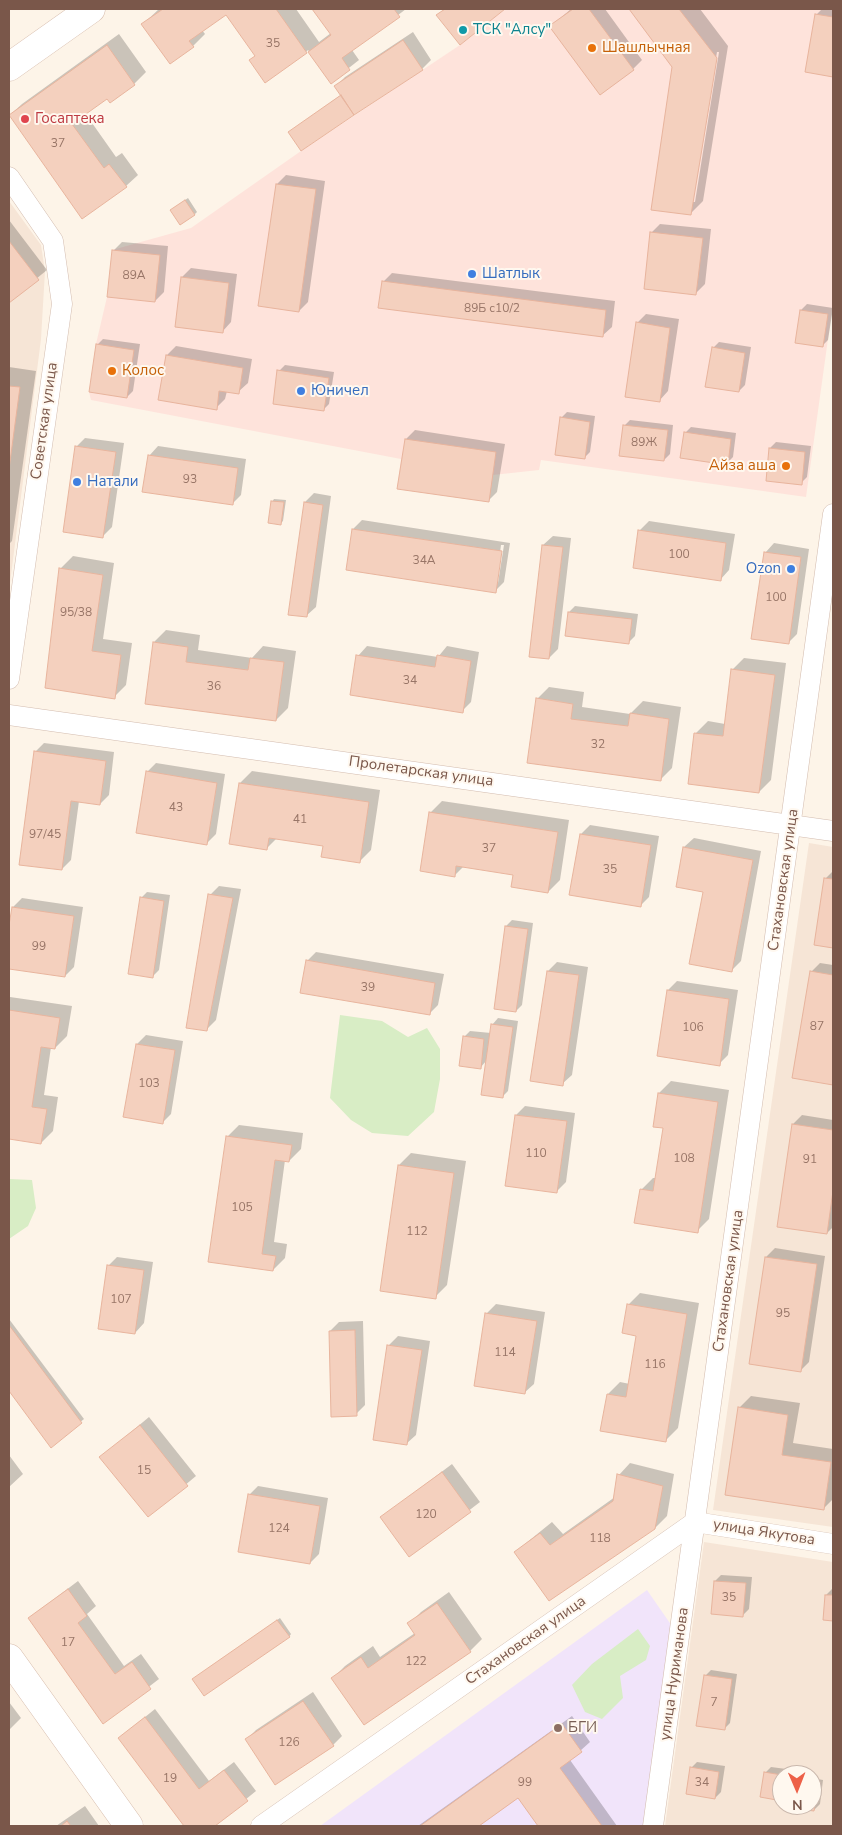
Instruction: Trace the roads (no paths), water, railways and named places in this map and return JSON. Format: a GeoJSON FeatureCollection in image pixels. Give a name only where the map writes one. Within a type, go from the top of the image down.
{"type":"FeatureCollection","features":[{"type":"Feature","properties":{"kind":"street"},"geometry":{"type":"LineString","coordinates":[[9,67],[91,9]]}},
{"type":"Feature","properties":{"kind":"street","name":"Советская улица"},"geometry":{"type":"LineString","coordinates":[[9,177],[52,241],[62,304],[9,679]]}},
{"type":"Feature","properties":{"kind":"street","name":"Стахановская улица"},"geometry":{"type":"LineString","coordinates":[[261,1826],[695,1522],[792,825],[833,514]]}},
{"type":"Feature","properties":{"kind":"street","name":"Пролетарская улица"},"geometry":{"type":"LineString","coordinates":[[9,715],[833,831]]}},
{"type":"Feature","properties":{"kind":"street","name":"улица Якутова"},"geometry":{"type":"LineString","coordinates":[[695,1522],[833,1544]]}},
{"type":"Feature","properties":{"kind":"street","name":"улица Нуриманова"},"geometry":{"type":"LineString","coordinates":[[653,1826],[695,1522]]}},
{"type":"Feature","properties":{"kind":"street"},"geometry":{"type":"LineString","coordinates":[[9,1658],[129,1826]]}},
{"type":"Feature","properties":{"kind":"place","name":"ТСК \"Алсу\""},"geometry":{"type":"Point","coordinates":[463,30]}},
{"type":"Feature","properties":{"kind":"place","name":"Шашлычная"},"geometry":{"type":"Point","coordinates":[592,48]}},
{"type":"Feature","properties":{"kind":"place","name":"Госаптека"},"geometry":{"type":"Point","coordinates":[25,119]}},
{"type":"Feature","properties":{"kind":"place","name":"Шатлык"},"geometry":{"type":"Point","coordinates":[472,274]}},
{"type":"Feature","properties":{"kind":"place","name":"Колос"},"geometry":{"type":"Point","coordinates":[112,371]}},
{"type":"Feature","properties":{"kind":"place","name":"Юничел"},"geometry":{"type":"Point","coordinates":[301,391]}},
{"type":"Feature","properties":{"kind":"place","name":"Айза аша"},"geometry":{"type":"Point","coordinates":[786,466]}},
{"type":"Feature","properties":{"kind":"place","name":"Натали"},"geometry":{"type":"Point","coordinates":[77,482]}},
{"type":"Feature","properties":{"kind":"place","name":"Ozon"},"geometry":{"type":"Point","coordinates":[791,569]}},
{"type":"Feature","properties":{"kind":"place","name":"БГИ"},"geometry":{"type":"Point","coordinates":[558,1728]}}]}
